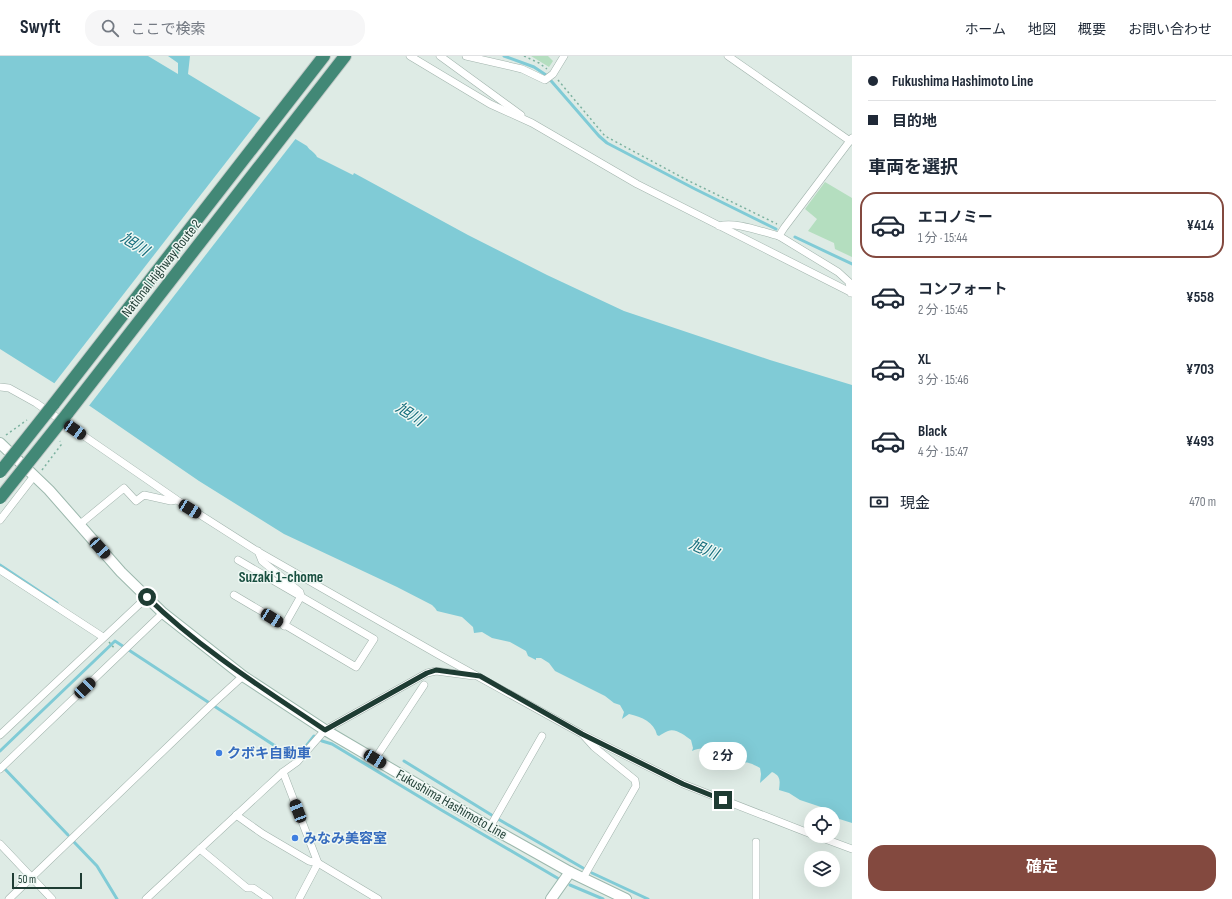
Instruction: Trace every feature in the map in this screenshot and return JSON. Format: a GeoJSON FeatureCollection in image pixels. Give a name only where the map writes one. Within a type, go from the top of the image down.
{"type":"FeatureCollection","features":[{"type":"Feature","properties":{"kind":"highway","name":"National Highway Route 2"},"geometry":{"type":"LineString","coordinates":[[0,472],[324,56]]}},
{"type":"Feature","properties":{"kind":"highway","name":"National Highway Route 2"},"geometry":{"type":"LineString","coordinates":[[0,498],[77,402],[346,56]]}},
{"type":"Feature","properties":{"kind":"main road","name":"Fukushima Hashimoto Line"},"geometry":{"type":"LineString","coordinates":[[1,447],[34,476],[121,572],[164,613],[320,735],[375,759],[493,820],[570,872],[626,899]]}},
{"type":"Feature","properties":{"kind":"main road"},"geometry":{"type":"LineString","coordinates":[[551,899],[570,872]]}},
{"type":"Feature","properties":{"kind":"street"},"geometry":{"type":"LineString","coordinates":[[410,56],[490,104],[532,124],[637,184],[851,293]]}},
{"type":"Feature","properties":{"kind":"street"},"geometry":{"type":"LineString","coordinates":[[441,56],[532,124]]}},
{"type":"Feature","properties":{"kind":"street"},"geometry":{"type":"LineString","coordinates":[[466,56],[522,69],[545,80],[550,76],[564,56]]}},
{"type":"Feature","properties":{"kind":"street"},"geometry":{"type":"LineString","coordinates":[[728,56],[851,140],[779,236]]}},
{"type":"Feature","properties":{"kind":"street"},"geometry":{"type":"LineString","coordinates":[[719,226],[733,224],[779,236],[838,272],[849,282],[851,293]]}},
{"type":"Feature","properties":{"kind":"street"},"geometry":{"type":"LineString","coordinates":[[0,387],[9,388],[36,403],[177,500],[258,550],[439,655],[480,676],[582,734],[683,784],[804,832]]}},
{"type":"Feature","properties":{"kind":"street"},"geometry":{"type":"LineString","coordinates":[[0,520],[34,476]]}},
{"type":"Feature","properties":{"kind":"street"},"geometry":{"type":"LineString","coordinates":[[79,525],[124,488],[136,501],[144,495],[171,501],[177,500]]}},
{"type":"Feature","properties":{"kind":"street"},"geometry":{"type":"LineString","coordinates":[[258,550],[262,561],[300,592],[301,596]]}},
{"type":"Feature","properties":{"kind":"street"},"geometry":{"type":"LineString","coordinates":[[234,595],[356,668],[374,639],[238,560]]}},
{"type":"Feature","properties":{"kind":"street"},"geometry":{"type":"LineString","coordinates":[[0,570],[105,636]]}},
{"type":"Feature","properties":{"kind":"street"},"geometry":{"type":"LineString","coordinates":[[284,626],[301,596]]}},
{"type":"Feature","properties":{"kind":"street"},"geometry":{"type":"LineString","coordinates":[[0,735],[147,597]]}},
{"type":"Feature","properties":{"kind":"street"},"geometry":{"type":"LineString","coordinates":[[2,767],[164,613]]}},
{"type":"Feature","properties":{"kind":"street"},"geometry":{"type":"LineString","coordinates":[[146,899],[283,772],[297,762],[320,735],[427,673],[436,670],[480,676]]}},
{"type":"Feature","properties":{"kind":"street"},"geometry":{"type":"LineString","coordinates":[[9,899],[211,704],[243,676]]}},
{"type":"Feature","properties":{"kind":"street"},"geometry":{"type":"LineString","coordinates":[[375,759],[424,685]]}},
{"type":"Feature","properties":{"kind":"street"},"geometry":{"type":"LineString","coordinates":[[582,734],[594,747],[635,780],[636,786],[583,878]]}},
{"type":"Feature","properties":{"kind":"street"},"geometry":{"type":"LineString","coordinates":[[493,820],[542,736]]}},
{"type":"Feature","properties":{"kind":"street"},"geometry":{"type":"LineString","coordinates":[[283,772],[318,863],[299,899]]}},
{"type":"Feature","properties":{"kind":"street"},"geometry":{"type":"LineString","coordinates":[[236,815],[263,834],[309,861],[318,863],[378,899]]}},
{"type":"Feature","properties":{"kind":"street"},"geometry":{"type":"LineString","coordinates":[[756,842],[756,899]]}},
{"type":"Feature","properties":{"kind":"street"},"geometry":{"type":"LineString","coordinates":[[836,843],[852,849]]}},
{"type":"Feature","properties":{"kind":"street"},"geometry":{"type":"LineString","coordinates":[[0,844],[52,899]]}},
{"type":"Feature","properties":{"kind":"street"},"geometry":{"type":"LineString","coordinates":[[200,849],[247,888],[252,888],[269,899]]}},
{"type":"Feature","properties":{"kind":"path"},"geometry":{"type":"LineString","coordinates":[[524,56],[539,63],[550,76],[566,87],[588,117],[605,136],[686,180],[784,228]]}},
{"type":"Feature","properties":{"kind":"path"},"geometry":{"type":"LineString","coordinates":[[109,642],[112,646]]}},
{"type":"Feature","properties":{"kind":"green space"},"geometry":{"type":"Polygon","coordinates":[[[531,56],[548,56],[553,61],[549,67],[531,56]]]}},
{"type":"Feature","properties":{"kind":"green space"},"geometry":{"type":"Polygon","coordinates":[[[825,182],[852,198],[852,257],[835,249],[834,243],[808,231],[817,219],[805,209],[825,182]]]}},
{"type":"Feature","properties":{"kind":"water","name":"旭川"},"geometry":{"type":"Polygon","coordinates":[[[0,56],[148,56],[178,74],[178,63],[168,56],[190,56],[188,74],[307,146],[317,157],[353,175],[354,173],[468,235],[547,275],[624,311],[770,360],[852,385],[852,823],[840,819],[840,807],[821,807],[800,800],[789,793],[779,790],[779,779],[777,775],[772,772],[760,783],[760,768],[753,764],[746,762],[733,769],[734,760],[732,756],[707,748],[692,751],[693,748],[691,740],[677,731],[671,730],[659,736],[650,723],[643,719],[629,714],[622,719],[624,712],[620,705],[555,671],[549,663],[541,658],[536,658],[536,660],[528,656],[526,651],[510,642],[492,638],[482,632],[474,633],[473,627],[462,617],[437,611],[432,605],[397,587],[284,534],[199,481],[84,402],[0,349],[0,56]]]}},
{"type":"Feature","properties":{"kind":"pier"},"geometry":{"type":"Polygon","coordinates":[[[262,116],[297,137],[88,407],[53,385],[262,116]]]}},
{"type":"Feature","properties":{"kind":"waterway"},"geometry":{"type":"LineString","coordinates":[[504,56],[534,67],[546,75],[599,136],[607,143],[776,229]]}},
{"type":"Feature","properties":{"kind":"waterway"},"geometry":{"type":"LineString","coordinates":[[795,237],[852,264]]}},
{"type":"Feature","properties":{"kind":"waterway"},"geometry":{"type":"LineString","coordinates":[[0,565],[57,603]]}},
{"type":"Feature","properties":{"kind":"waterway"},"geometry":{"type":"LineString","coordinates":[[0,751],[115,641],[295,759],[298,756]]}},
{"type":"Feature","properties":{"kind":"waterway"},"geometry":{"type":"LineString","coordinates":[[303,750],[314,736],[322,741],[332,744],[559,879]]}},
{"type":"Feature","properties":{"kind":"waterway"},"geometry":{"type":"LineString","coordinates":[[404,761],[498,819],[583,868]]}},
{"type":"Feature","properties":{"kind":"waterway"},"geometry":{"type":"LineString","coordinates":[[3,767],[68,835]]}},
{"type":"Feature","properties":{"kind":"waterway"},"geometry":{"type":"LineString","coordinates":[[74,842],[97,866],[117,899]]}},
{"type":"Feature","properties":{"kind":"waterway"},"geometry":{"type":"LineString","coordinates":[[592,873],[648,899]]}},
{"type":"Feature","properties":{"kind":"waterway"},"geometry":{"type":"LineString","coordinates":[[570,885],[603,899]]}},
{"type":"Feature","properties":{"kind":"place","name":"クボキ自動車"},"geometry":{"type":"Point","coordinates":[219,753]}},
{"type":"Feature","properties":{"kind":"place","name":"みなみ美容室"},"geometry":{"type":"Point","coordinates":[295,838]}},
{"type":"Feature","properties":{"kind":"district","name":"Suzaki 1-chome"},"geometry":{"type":"Point","coordinates":[281,577]}},
{"type":"Feature","properties":{"kind":"route"},"geometry":{"type":"LineString","coordinates":[[147,597],[164,613],[243,676],[325,730],[427,673],[436,670],[480,676],[582,734],[683,784],[723,800]]}}]}
